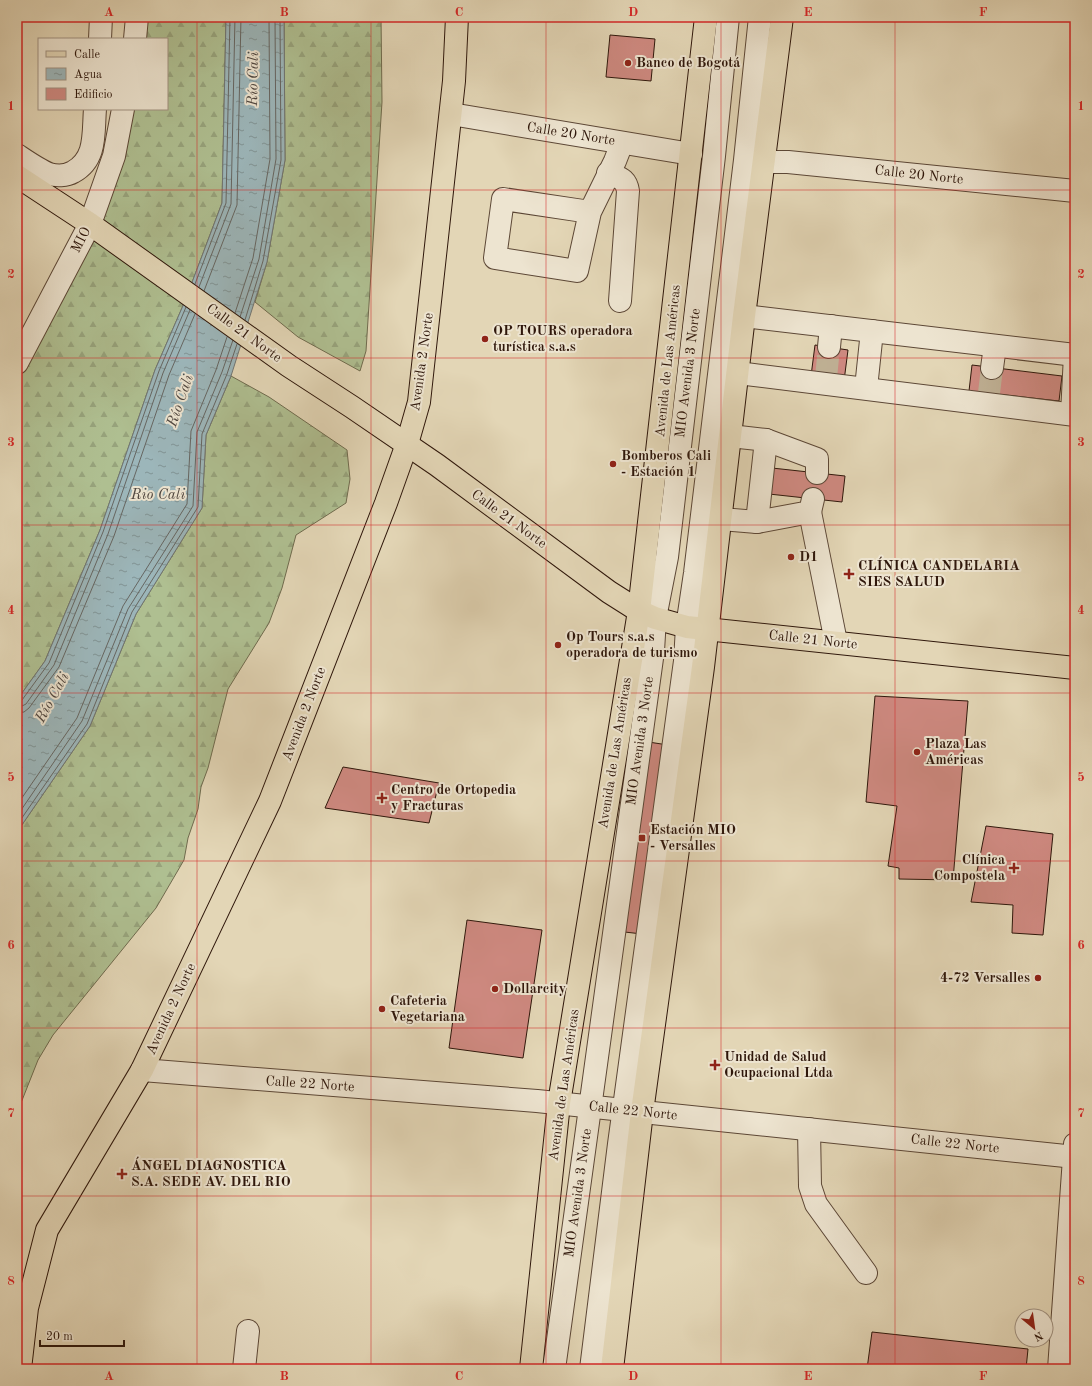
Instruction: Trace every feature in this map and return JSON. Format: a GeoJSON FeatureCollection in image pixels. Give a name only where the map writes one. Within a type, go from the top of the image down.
{"type":"FeatureCollection","features":[{"type":"Feature","properties":{"kind":"main road","name":"Avenida 2 Norte"},"geometry":{"type":"LineString","coordinates":[[20,1369],[27,1308],[47,1230],[142,1070],[270,801],[386,503],[407,444],[419,402],[451,114],[457,17]]}},
{"type":"Feature","properties":{"kind":"main road","name":"Avenida de Las Américas"},"geometry":{"type":"LineString","coordinates":[[531,1369],[559,1103],[647,614],[691,154],[706,17]]}},
{"type":"Feature","properties":{"kind":"main road"},"geometry":{"type":"LineString","coordinates":[[612,1369],[633,1111],[703,667],[697,628],[721,519],[744,316],[782,17]]}},
{"type":"Feature","properties":{"kind":"main road","name":"Calle 21 Norte"},"geometry":{"type":"LineString","coordinates":[[17,176],[84,220],[289,366],[352,406],[407,444],[609,592],[647,614],[697,628],[1075,668]]}},
{"type":"Feature","properties":{"kind":"street"},"geometry":{"type":"LineString","coordinates":[[100,38],[102,17]]}},
{"type":"Feature","properties":{"kind":"street"},"geometry":{"type":"LineString","coordinates":[[135,38],[137,17]]}},
{"type":"Feature","properties":{"kind":"street","name":"MIO Avenida 3 Norte"},"geometry":{"type":"LineString","coordinates":[[554,1369],[653,651],[647,614],[669,542],[714,156],[728,17]]}},
{"type":"Feature","properties":{"kind":"street"},"geometry":{"type":"LineString","coordinates":[[697,628],[700,534],[743,176],[760,17]]}},
{"type":"Feature","properties":{"kind":"street"},"geometry":{"type":"LineString","coordinates":[[17,155],[49,174],[62,176],[70,174],[85,164],[91,152],[95,110]]}},
{"type":"Feature","properties":{"kind":"street","name":"MIO"},"geometry":{"type":"LineString","coordinates":[[17,363],[114,156],[123,110]]}},
{"type":"Feature","properties":{"kind":"street","name":"Calle 20 Norte"},"geometry":{"type":"LineString","coordinates":[[451,114],[691,154]]}},
{"type":"Feature","properties":{"kind":"street"},"geometry":{"type":"LineString","coordinates":[[590,212],[503,198],[495,258],[577,271],[590,212],[608,173],[615,162],[622,143]]}},
{"type":"Feature","properties":{"kind":"street","name":"Calle 20 Norte"},"geometry":{"type":"LineString","coordinates":[[763,162],[788,162],[1075,191]]}},
{"type":"Feature","properties":{"kind":"street"},"geometry":{"type":"LineString","coordinates":[[608,173],[624,180],[627,184],[628,191],[620,301]]}},
{"type":"Feature","properties":{"kind":"street"},"geometry":{"type":"LineString","coordinates":[[17,333],[84,220]]}},
{"type":"Feature","properties":{"kind":"street"},"geometry":{"type":"LineString","coordinates":[[738,373],[826,381],[866,388],[988,398],[1074,414],[1075,355],[872,331],[830,336],[744,316]]}},
{"type":"Feature","properties":{"kind":"street"},"geometry":{"type":"LineString","coordinates":[[866,388],[872,331]]}},
{"type":"Feature","properties":{"kind":"street"},"geometry":{"type":"LineString","coordinates":[[992,368],[995,346]]}},
{"type":"Feature","properties":{"kind":"street"},"geometry":{"type":"LineString","coordinates":[[730,436],[766,440],[817,459],[817,473]]}},
{"type":"Feature","properties":{"kind":"street"},"geometry":{"type":"LineString","coordinates":[[757,522],[766,440]]}},
{"type":"Feature","properties":{"kind":"street"},"geometry":{"type":"LineString","coordinates":[[721,519],[757,522],[812,506],[836,642]]}},
{"type":"Feature","properties":{"kind":"street","name":"Calle 22 Norte"},"geometry":{"type":"LineString","coordinates":[[142,1070],[559,1103],[809,1129],[1075,1152]]}},
{"type":"Feature","properties":{"kind":"street"},"geometry":{"type":"LineString","coordinates":[[591,1369],[633,1111]]}},
{"type":"Feature","properties":{"kind":"street"},"geometry":{"type":"LineString","coordinates":[[809,1129],[810,1186],[816,1204],[866,1273]]}},
{"type":"Feature","properties":{"kind":"street"},"geometry":{"type":"LineString","coordinates":[[1059,1369],[1075,1152]]}},
{"type":"Feature","properties":{"kind":"street"},"geometry":{"type":"LineString","coordinates":[[244,1369],[248,1331]]}},
{"type":"Feature","properties":{"kind":"green space"},"geometry":{"type":"Polygon","coordinates":[[[137,17],[226,17],[222,203],[185,301],[155,370],[100,530],[45,661],[17,700],[17,363],[90,224],[123,110],[168,110],[168,38],[135,38],[137,17]]]}},
{"type":"Feature","properties":{"kind":"green space"},"geometry":{"type":"Polygon","coordinates":[[[284,17],[381,17],[382,102],[366,351],[360,371],[298,337],[255,302],[267,262],[285,160],[284,17]]]}},
{"type":"Feature","properties":{"kind":"green space"},"geometry":{"type":"Polygon","coordinates":[[[231,376],[269,397],[347,450],[350,479],[346,503],[296,535],[282,588],[269,623],[228,689],[208,768],[201,787],[198,809],[188,838],[184,860],[156,908],[53,1035],[38,1060],[17,1113],[17,832],[90,726],[136,614],[202,508],[206,435],[231,376]]]}},
{"type":"Feature","properties":{"kind":"water","name":"Rio Cali"},"geometry":{"type":"Polygon","coordinates":[[[226,17],[284,17],[285,160],[267,262],[231,376],[206,435],[202,508],[136,614],[90,726],[17,832],[17,700],[45,661],[100,530],[155,370],[185,301],[222,203],[226,17]]]}},
{"type":"Feature","properties":{"kind":"building"},"geometry":{"type":"Polygon","coordinates":[[[610,35],[655,39],[651,81],[606,77],[610,35]]]}},
{"type":"Feature","properties":{"kind":"building"},"geometry":{"type":"Polygon","coordinates":[[[815,345],[848,350],[844,381],[811,376],[815,345]]]}},
{"type":"Feature","properties":{"kind":"building"},"geometry":{"type":"Polygon","coordinates":[[[972,365],[1062,376],[1059,401],[969,391],[972,365]]]}},
{"type":"Feature","properties":{"kind":"building"},"geometry":{"type":"Polygon","coordinates":[[[772,468],[845,476],[842,502],[769,494],[772,468]]]}},
{"type":"Feature","properties":{"kind":"building","name":"Plaza Las Américas"},"geometry":{"type":"Polygon","coordinates":[[[875,696],[968,701],[953,880],[899,879],[899,868],[888,866],[897,806],[866,802],[875,696]]]}},
{"type":"Feature","properties":{"kind":"building","name":"Estación MIO - Versalles"},"geometry":{"type":"Polygon","coordinates":[[[642,741],[668,745],[642,934],[616,931],[642,741]]]}},
{"type":"Feature","properties":{"kind":"building","name":"Centro de Ortopedia y Fracturas"},"geometry":{"type":"Polygon","coordinates":[[[343,767],[439,783],[429,823],[325,808],[343,767]]]}},
{"type":"Feature","properties":{"kind":"building","name":"Clínica Compostela"},"geometry":{"type":"Polygon","coordinates":[[[986,826],[1053,834],[1043,935],[1012,933],[1013,905],[971,902],[986,826]]]}},
{"type":"Feature","properties":{"kind":"building","name":"Dollarcity"},"geometry":{"type":"Polygon","coordinates":[[[467,920],[542,930],[523,1058],[449,1048],[467,920]]]}},
{"type":"Feature","properties":{"kind":"building"},"geometry":{"type":"Polygon","coordinates":[[[872,1332],[1028,1349],[1026,1369],[867,1369],[872,1332]]]}},
{"type":"Feature","properties":{"kind":"tunnel"},"geometry":{"type":"LineString","coordinates":[[826,378],[829,347]]}},
{"type":"Feature","properties":{"kind":"tunnel"},"geometry":{"type":"LineString","coordinates":[[989,393],[992,368]]}},
{"type":"Feature","properties":{"kind":"place","name":"Banco de Bogotá"},"geometry":{"type":"Point","coordinates":[628,63]}},
{"type":"Feature","properties":{"kind":"place","name":"OP TOURS operadora turística s.a.s"},"geometry":{"type":"Point","coordinates":[485,339]}},
{"type":"Feature","properties":{"kind":"place","name":"Bomberos Cali - Estación 1"},"geometry":{"type":"Point","coordinates":[613,464]}},
{"type":"Feature","properties":{"kind":"place","name":"D1"},"geometry":{"type":"Point","coordinates":[791,557]}},
{"type":"Feature","properties":{"kind":"place","name":"CLÍNICA CANDELARIA SIES SALUD"},"geometry":{"type":"Point","coordinates":[849,574]}},
{"type":"Feature","properties":{"kind":"place","name":"Op Tours s.a.s operadora de turismo"},"geometry":{"type":"Point","coordinates":[558,645]}},
{"type":"Feature","properties":{"kind":"place","name":"Plaza Las Américas"},"geometry":{"type":"Point","coordinates":[917,752]}},
{"type":"Feature","properties":{"kind":"place","name":"Centro de Ortopedia y Fracturas"},"geometry":{"type":"Point","coordinates":[382,798]}},
{"type":"Feature","properties":{"kind":"place","name":"Estación MIO - Versalles"},"geometry":{"type":"Point","coordinates":[642,838]}},
{"type":"Feature","properties":{"kind":"place","name":"Clínica Compostela"},"geometry":{"type":"Point","coordinates":[1014,868]}},
{"type":"Feature","properties":{"kind":"place","name":"4-72 Versalles"},"geometry":{"type":"Point","coordinates":[1038,978]}},
{"type":"Feature","properties":{"kind":"place","name":"Dollarcity"},"geometry":{"type":"Point","coordinates":[495,989]}},
{"type":"Feature","properties":{"kind":"place","name":"Cafeteria Vegetariana"},"geometry":{"type":"Point","coordinates":[382,1009]}},
{"type":"Feature","properties":{"kind":"place","name":"Unidad de Salud Ocupacional Ltda"},"geometry":{"type":"Point","coordinates":[715,1065]}},
{"type":"Feature","properties":{"kind":"place","name":"ÁNGEL DIAGNOSTICA S.A. SEDE AV. DEL RIO"},"geometry":{"type":"Point","coordinates":[122,1174]}},
{"type":"Feature","properties":{"kind":"water label","name":"Río Cali"},"geometry":{"type":"Point","coordinates":[254,79]}},
{"type":"Feature","properties":{"kind":"water label","name":"Río Cali"},"geometry":{"type":"Point","coordinates":[181,401]}},
{"type":"Feature","properties":{"kind":"water label","name":"Río Cali"},"geometry":{"type":"Point","coordinates":[53,698]}}]}
